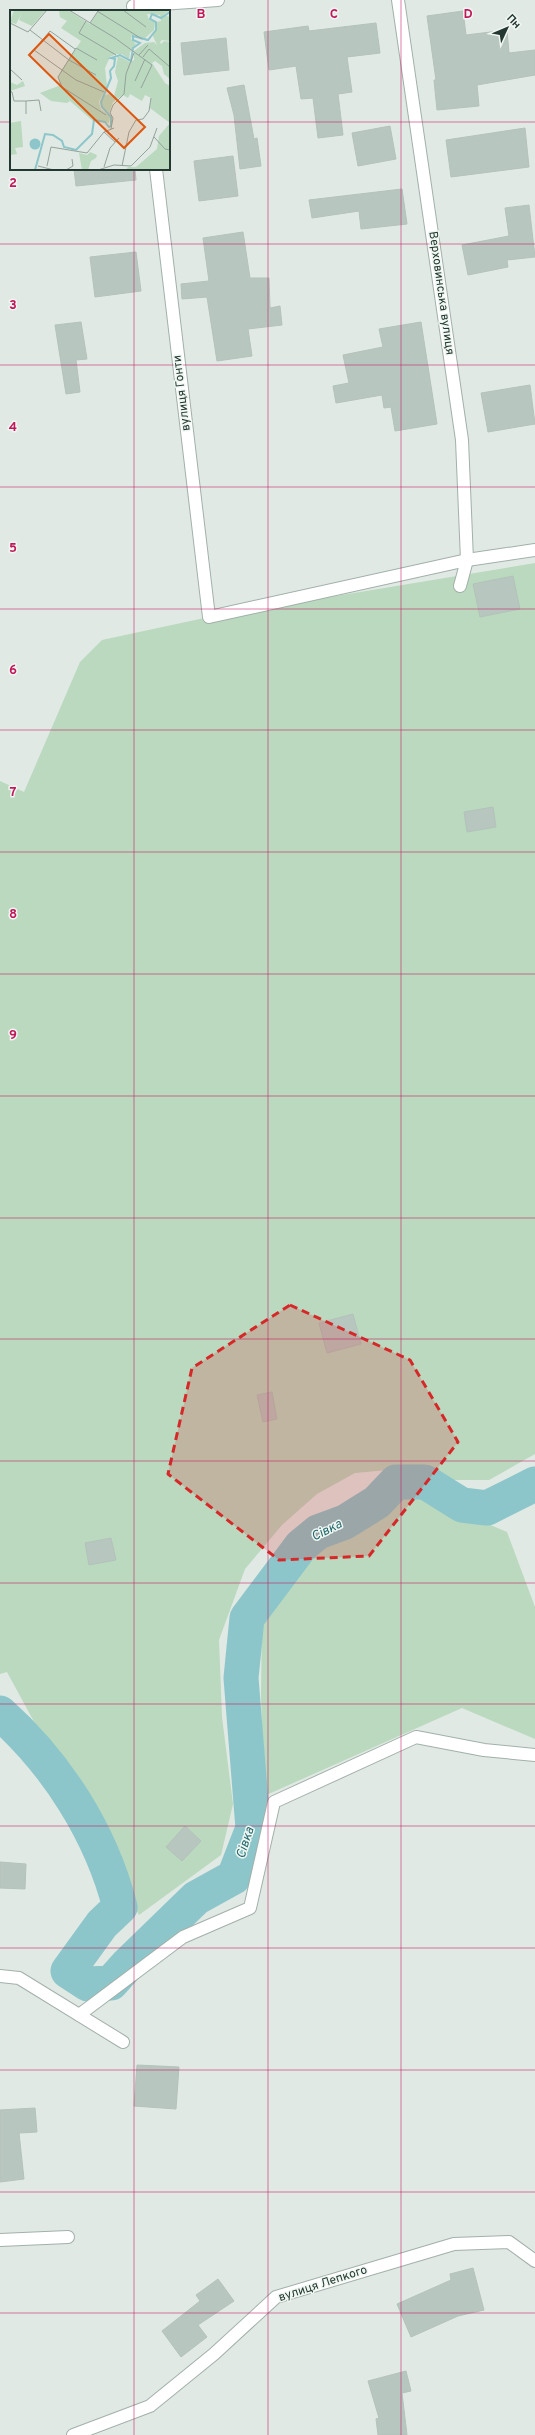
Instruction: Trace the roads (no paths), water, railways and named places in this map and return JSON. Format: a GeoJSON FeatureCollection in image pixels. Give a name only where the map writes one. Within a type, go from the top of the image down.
{"type":"FeatureCollection","features":[{"type":"Feature","properties":{"kind":"street"},"geometry":{"type":"LineString","coordinates":[[133,8],[218,0]]}},
{"type":"Feature","properties":{"kind":"street","name":"Верховинська вулиця"},"geometry":{"type":"LineString","coordinates":[[398,0],[462,440],[467,560],[460,586]]}},
{"type":"Feature","properties":{"kind":"street","name":"вулиця Гонти"},"geometry":{"type":"LineString","coordinates":[[156,170],[209,617],[467,560]]}},
{"type":"Feature","properties":{"kind":"street"},"geometry":{"type":"LineString","coordinates":[[467,560],[535,550]]}},
{"type":"Feature","properties":{"kind":"street"},"geometry":{"type":"LineString","coordinates":[[79,2015],[183,1937],[250,1908],[274,1802],[416,1737],[484,1750],[535,1755]]}},
{"type":"Feature","properties":{"kind":"street"},"geometry":{"type":"LineString","coordinates":[[0,1976],[19,1978],[123,2042]]}},
{"type":"Feature","properties":{"kind":"street"},"geometry":{"type":"LineString","coordinates":[[0,2240],[68,2237]]}},
{"type":"Feature","properties":{"kind":"street","name":"вулиця Лепкого"},"geometry":{"type":"LineString","coordinates":[[73,2435],[150,2406],[214,2354],[276,2297],[454,2244],[509,2242],[535,2261]]}},
{"type":"Feature","properties":{"kind":"waterway","name":"Сівка"},"geometry":{"type":"LineString","coordinates":[[0,1713],[21,1733],[58,1777],[89,1827],[101,1853],[112,1880],[120,1907],[102,1924],[68,1971],[88,1984],[111,1983],[128,1964],[196,1898],[234,1877],[253,1828],[241,1678],[247,1618],[301,1546],[318,1532],[345,1522],[377,1502],[396,1482],[425,1482],[462,1505],[487,1508],[535,1484]]}}]}
